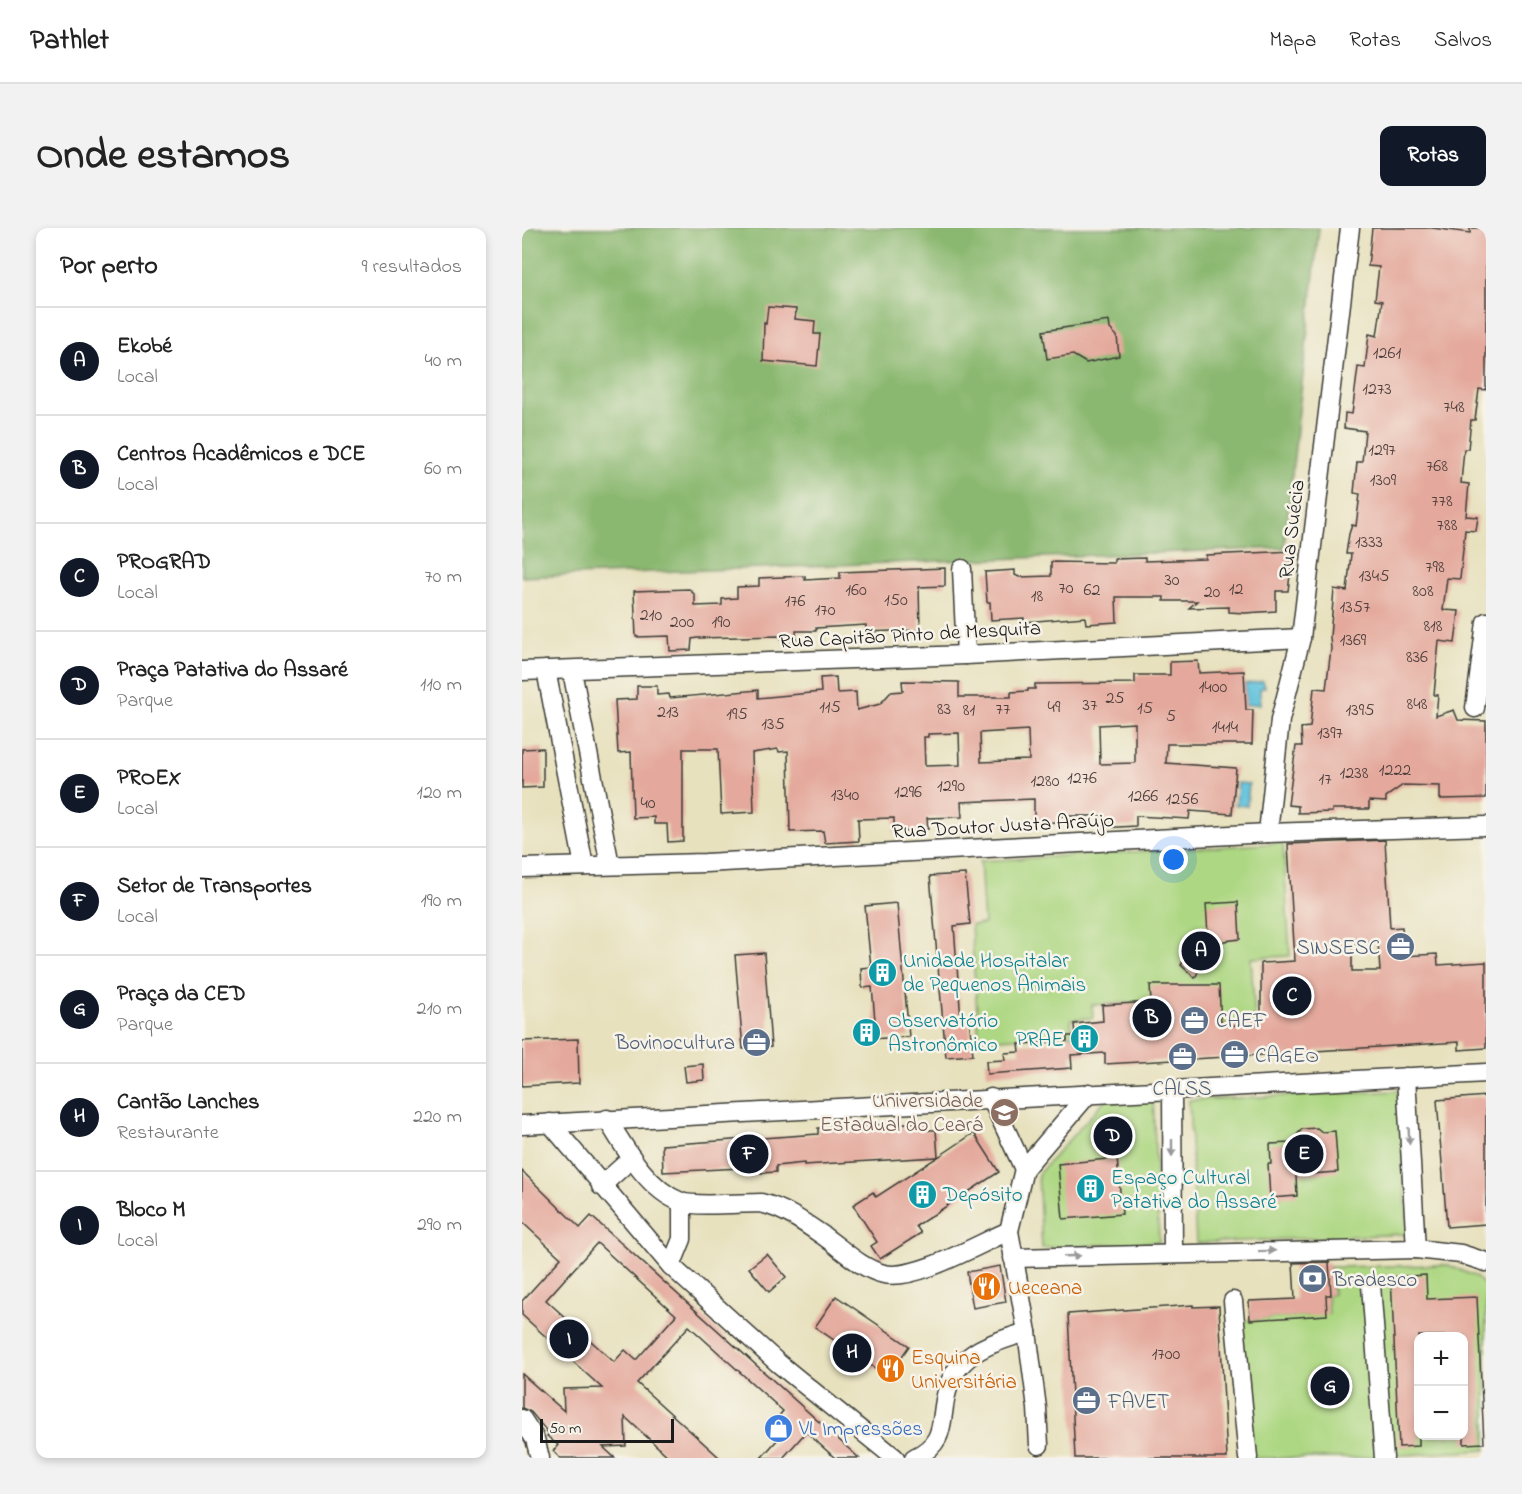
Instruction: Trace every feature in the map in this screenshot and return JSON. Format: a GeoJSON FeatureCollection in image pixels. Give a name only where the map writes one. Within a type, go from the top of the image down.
{"type":"FeatureCollection","features":[{"type":"Feature","properties":{"kind":"street","name":"Rua Suécia"},"geometry":{"type":"LineString","coordinates":[[1268,833],[1280,720],[1301,638],[1350,228]]}},
{"type":"Feature","properties":{"kind":"street"},"geometry":{"type":"LineString","coordinates":[[962,569],[966,655]]}},
{"type":"Feature","properties":{"kind":"street"},"geometry":{"type":"LineString","coordinates":[[1475,708],[1486,622]]}},
{"type":"Feature","properties":{"kind":"street","name":"Rua Capitão Pinto de Mesquita"},"geometry":{"type":"LineString","coordinates":[[522,671],[572,671],[966,655],[1301,638]]}},
{"type":"Feature","properties":{"kind":"street"},"geometry":{"type":"LineString","coordinates":[[546,670],[584,866]]}},
{"type":"Feature","properties":{"kind":"street"},"geometry":{"type":"LineString","coordinates":[[572,671],[610,865]]}},
{"type":"Feature","properties":{"kind":"street","name":"Rua Doutor Justa Araújo"},"geometry":{"type":"LineString","coordinates":[[522,868],[705,863],[1268,833],[1486,826]]}},
{"type":"Feature","properties":{"kind":"street"},"geometry":{"type":"LineString","coordinates":[[522,1125],[1486,1073]]}},
{"type":"Feature","properties":{"kind":"street"},"geometry":{"type":"LineString","coordinates":[[1406,1077],[1416,1248]]}},
{"type":"Feature","properties":{"kind":"street"},"geometry":{"type":"LineString","coordinates":[[1172,1090],[1173,1252]]}},
{"type":"Feature","properties":{"kind":"street"},"geometry":{"type":"LineString","coordinates":[[1039,1445],[1037,1408],[1027,1332],[1009,1231],[1024,1169],[1089,1093]]}},
{"type":"Feature","properties":{"kind":"street"},"geometry":{"type":"LineString","coordinates":[[991,1098],[1024,1169]]}},
{"type":"Feature","properties":{"kind":"street"},"geometry":{"type":"LineString","coordinates":[[607,1119],[632,1158],[661,1190],[682,1203],[761,1203],[773,1206],[798,1218],[866,1266],[883,1274],[910,1272],[1009,1231]]}},
{"type":"Feature","properties":{"kind":"street"},"geometry":{"type":"LineString","coordinates":[[550,1124],[672,1266],[770,1356],[893,1457]]}},
{"type":"Feature","properties":{"kind":"street"},"geometry":{"type":"LineString","coordinates":[[601,1186],[632,1158]]}},
{"type":"Feature","properties":{"kind":"street"},"geometry":{"type":"LineString","coordinates":[[672,1266],[682,1239],[682,1203]]}},
{"type":"Feature","properties":{"kind":"street"},"geometry":{"type":"LineString","coordinates":[[1013,1258],[1173,1252],[1416,1248],[1461,1254],[1486,1262]]}},
{"type":"Feature","properties":{"kind":"street"},"geometry":{"type":"LineString","coordinates":[[1371,1285],[1384,1458]]}},
{"type":"Feature","properties":{"kind":"street"},"geometry":{"type":"LineString","coordinates":[[1233,1301],[1248,1458]]}},
{"type":"Feature","properties":{"kind":"street"},"geometry":{"type":"LineString","coordinates":[[914,1458],[934,1443],[940,1433],[948,1387],[966,1361],[984,1346],[1027,1332]]}},
{"type":"Feature","properties":{"kind":"street"},"geometry":{"type":"LineString","coordinates":[[522,1419],[535,1439],[540,1458]]}},
{"type":"Feature","properties":{"kind":"green space"},"geometry":{"type":"Polygon","coordinates":[[[522,228],[1319,228],[1284,548],[522,577],[522,228]]]}},
{"type":"Feature","properties":{"kind":"green space"},"geometry":{"type":"Polygon","coordinates":[[[1283,843],[1290,956],[1251,958],[1255,1023],[1204,1026],[1163,1001],[1092,1005],[1093,1018],[1071,1019],[1072,1035],[979,1040],[971,925],[984,924],[980,861],[1283,843]]]}},
{"type":"Feature","properties":{"kind":"green space"},"geometry":{"type":"Polygon","coordinates":[[[1399,1091],[1408,1234],[1196,1243],[1189,1100],[1399,1091]]]}},
{"type":"Feature","properties":{"kind":"green space"},"geometry":{"type":"Polygon","coordinates":[[[1153,1097],[1159,1242],[1042,1248],[1038,1174],[1107,1098],[1153,1097]]]}},
{"type":"Feature","properties":{"kind":"green space"},"geometry":{"type":"Polygon","coordinates":[[[1448,1265],[1474,1276],[1486,1286],[1486,1450],[1356,1458],[1245,1458],[1237,1321],[1329,1314],[1327,1296],[1333,1294],[1330,1267],[1448,1265]]]}},
{"type":"Feature","properties":{"kind":"water"},"geometry":{"type":"Polygon","coordinates":[[[1263,681],[1265,687],[1260,689],[1260,704],[1245,705],[1245,684],[1263,681]]]}},
{"type":"Feature","properties":{"kind":"water"},"geometry":{"type":"Polygon","coordinates":[[[1238,783],[1249,784],[1247,806],[1236,805],[1238,783]]]}},
{"type":"Feature","properties":{"kind":"building"},"geometry":{"type":"Polygon","coordinates":[[[1372,228],[1432,228],[1470,233],[1470,228],[1486,228],[1486,390],[1479,389],[1475,420],[1471,420],[1468,449],[1464,449],[1461,483],[1469,484],[1466,516],[1478,517],[1476,531],[1465,530],[1460,579],[1447,578],[1443,610],[1459,611],[1455,643],[1439,641],[1434,695],[1438,695],[1436,716],[1454,710],[1458,720],[1486,721],[1486,798],[1440,799],[1440,786],[1403,785],[1386,797],[1386,802],[1369,801],[1369,809],[1332,809],[1332,812],[1298,813],[1298,806],[1288,805],[1296,746],[1302,746],[1301,728],[1310,727],[1314,688],[1326,689],[1334,589],[1347,591],[1351,554],[1346,554],[1352,525],[1356,526],[1360,494],[1354,493],[1357,462],[1362,462],[1365,431],[1344,428],[1345,413],[1352,414],[1358,367],[1365,368],[1369,334],[1377,336],[1382,301],[1375,300],[1379,267],[1368,266],[1372,228]]]}},
{"type":"Feature","properties":{"kind":"building"},"geometry":{"type":"Polygon","coordinates":[[[768,307],[796,309],[795,319],[815,321],[814,334],[820,334],[817,366],[763,361],[764,323],[766,324],[768,307]]]}},
{"type":"Feature","properties":{"kind":"building"},"geometry":{"type":"Polygon","coordinates":[[[1109,321],[1110,329],[1117,336],[1119,356],[1086,363],[1073,355],[1047,359],[1043,331],[1109,321]]]}},
{"type":"Feature","properties":{"kind":"building"},"geometry":{"type":"Polygon","coordinates":[[[1293,551],[1288,591],[1276,591],[1276,611],[1229,612],[1229,607],[1189,608],[1197,601],[1164,601],[1164,597],[1116,597],[1117,622],[1086,624],[1085,617],[1024,622],[1024,618],[991,620],[990,602],[987,602],[985,572],[1015,570],[1015,575],[1019,577],[1051,576],[1051,562],[1114,563],[1114,559],[1145,558],[1145,561],[1206,559],[1206,555],[1293,551]]]}},
{"type":"Feature","properties":{"kind":"building"},"geometry":{"type":"Polygon","coordinates":[[[945,568],[945,586],[919,587],[920,630],[866,632],[866,625],[816,628],[816,631],[796,631],[797,643],[785,644],[780,636],[697,638],[692,639],[691,650],[670,651],[669,636],[636,637],[634,591],[689,589],[695,595],[695,606],[722,605],[722,599],[737,598],[737,587],[759,586],[759,578],[805,576],[805,580],[840,578],[840,572],[945,568]]]}},
{"type":"Feature","properties":{"kind":"building"},"geometry":{"type":"Polygon","coordinates":[[[1198,661],[1199,673],[1244,671],[1246,710],[1253,710],[1252,744],[1167,744],[1166,763],[1236,768],[1232,814],[1190,811],[1189,819],[1136,816],[1136,826],[1101,828],[1101,816],[1058,816],[1058,822],[1034,823],[1034,799],[961,802],[962,817],[927,818],[928,829],[894,832],[894,818],[858,819],[859,841],[825,843],[823,831],[790,832],[788,751],[779,752],[778,749],[752,753],[754,812],[721,814],[718,749],[683,749],[683,841],[668,842],[667,824],[654,824],[654,817],[633,818],[631,752],[618,753],[615,700],[637,699],[637,686],[657,686],[657,695],[669,694],[670,698],[758,690],[758,698],[821,692],[820,678],[836,677],[837,693],[856,692],[857,710],[880,704],[891,692],[903,691],[902,681],[959,682],[959,697],[1011,697],[1011,692],[1035,689],[1035,684],[1135,683],[1135,675],[1170,675],[1170,662],[1198,661]],[[1135,723],[1099,725],[1100,764],[1135,763],[1135,723]],[[1028,730],[980,733],[981,762],[1029,760],[1028,730]],[[959,733],[928,734],[928,737],[924,737],[925,766],[960,765],[959,733]]]}},
{"type":"Feature","properties":{"kind":"building"},"geometry":{"type":"Polygon","coordinates":[[[543,748],[543,787],[522,788],[522,749],[543,748]]]}},
{"type":"Feature","properties":{"kind":"building"},"geometry":{"type":"Polygon","coordinates":[[[1385,840],[1390,928],[1402,927],[1404,956],[1437,954],[1438,965],[1486,962],[1486,1048],[1459,1050],[1459,1042],[1315,1051],[1315,1058],[1281,1061],[1280,1054],[1105,1064],[1105,1053],[1071,1055],[1072,1068],[987,1074],[986,1061],[1005,1060],[1004,1053],[1020,1052],[1019,1044],[1067,1041],[1067,1036],[1075,1036],[1074,1024],[1103,1021],[1102,1005],[1151,1002],[1150,985],[1219,985],[1221,1026],[1261,1024],[1261,963],[1295,961],[1288,844],[1385,840]],[[1378,942],[1352,944],[1352,971],[1380,971],[1378,942]]]}},
{"type":"Feature","properties":{"kind":"building"},"geometry":{"type":"Polygon","coordinates":[[[965,874],[970,924],[954,926],[961,1020],[969,1019],[973,1055],[946,1057],[930,876],[965,874]]]}},
{"type":"Feature","properties":{"kind":"building"},"geometry":{"type":"Polygon","coordinates":[[[1238,902],[1240,939],[1224,941],[1206,956],[1195,978],[1181,965],[1192,947],[1208,935],[1206,904],[1238,902]]]}},
{"type":"Feature","properties":{"kind":"building","name":"Unidade Hospitalar de Pequenos Animais"},"geometry":{"type":"Polygon","coordinates":[[[897,903],[909,1037],[866,1039],[860,1034],[861,1029],[875,1020],[872,987],[862,988],[861,968],[871,967],[865,906],[897,903]]]}},
{"type":"Feature","properties":{"kind":"building"},"geometry":{"type":"Polygon","coordinates":[[[764,953],[771,1047],[743,1049],[735,955],[764,953]]]}},
{"type":"Feature","properties":{"kind":"building"},"geometry":{"type":"Polygon","coordinates":[[[578,1039],[579,1083],[522,1086],[522,1041],[578,1039]]]}},
{"type":"Feature","properties":{"kind":"building"},"geometry":{"type":"Polygon","coordinates":[[[703,1064],[704,1080],[686,1082],[684,1066],[703,1064]]]}},
{"type":"Feature","properties":{"kind":"building"},"geometry":{"type":"Polygon","coordinates":[[[1486,1096],[1486,1224],[1447,1227],[1437,1100],[1486,1096]]]}},
{"type":"Feature","properties":{"kind":"building"},"geometry":{"type":"Polygon","coordinates":[[[926,1122],[927,1130],[936,1130],[938,1157],[804,1165],[804,1163],[776,1166],[776,1172],[761,1173],[761,1167],[663,1172],[662,1145],[818,1134],[818,1128],[926,1122]]]}},
{"type":"Feature","properties":{"kind":"building"},"geometry":{"type":"Polygon","coordinates":[[[1317,1128],[1322,1132],[1335,1131],[1338,1172],[1296,1175],[1297,1196],[1270,1198],[1268,1164],[1271,1164],[1270,1144],[1290,1143],[1302,1129],[1317,1128]]]}},
{"type":"Feature","properties":{"kind":"building","name":"Depósito"},"geometry":{"type":"Polygon","coordinates":[[[974,1133],[999,1172],[916,1226],[921,1233],[880,1259],[871,1246],[877,1242],[853,1205],[873,1192],[876,1197],[974,1133]]]}},
{"type":"Feature","properties":{"kind":"building","name":"Espaço Cultural Patativa do Assaré"},"geometry":{"type":"Polygon","coordinates":[[[1117,1158],[1122,1214],[1063,1219],[1058,1164],[1117,1158]]]}},
{"type":"Feature","properties":{"kind":"building"},"geometry":{"type":"Polygon","coordinates":[[[522,1171],[580,1228],[591,1216],[859,1458],[835,1458],[806,1432],[783,1458],[761,1458],[779,1438],[768,1429],[783,1411],[689,1326],[637,1383],[720,1458],[670,1458],[625,1417],[626,1446],[603,1447],[615,1458],[560,1458],[553,1451],[558,1445],[547,1436],[549,1434],[531,1412],[522,1408],[522,1374],[564,1411],[563,1389],[602,1388],[522,1315],[522,1301],[561,1258],[522,1222],[522,1171]],[[597,1243],[546,1300],[614,1362],[625,1350],[636,1360],[676,1315],[597,1243]]]}},
{"type":"Feature","properties":{"kind":"building"},"geometry":{"type":"Polygon","coordinates":[[[767,1254],[786,1277],[769,1292],[749,1268],[767,1254]]]}},
{"type":"Feature","properties":{"kind":"building"},"geometry":{"type":"Polygon","coordinates":[[[1329,1262],[1331,1295],[1326,1295],[1327,1315],[1250,1320],[1249,1301],[1295,1299],[1293,1263],[1329,1262]]]}},
{"type":"Feature","properties":{"kind":"building","name":"Ueceana"},"geometry":{"type":"Polygon","coordinates":[[[1000,1266],[1006,1302],[973,1308],[967,1272],[1000,1266]]]}},
{"type":"Feature","properties":{"kind":"building"},"geometry":{"type":"Polygon","coordinates":[[[1426,1275],[1427,1299],[1477,1297],[1484,1443],[1464,1444],[1464,1440],[1468,1440],[1468,1332],[1414,1332],[1414,1440],[1419,1440],[1419,1446],[1399,1447],[1391,1277],[1426,1275]]]}},
{"type":"Feature","properties":{"kind":"building"},"geometry":{"type":"Polygon","coordinates":[[[836,1296],[909,1346],[888,1377],[815,1327],[836,1296]]]}},
{"type":"Feature","properties":{"kind":"building"},"geometry":{"type":"Polygon","coordinates":[[[1193,1305],[1193,1307],[1219,1306],[1227,1458],[1075,1458],[1068,1314],[1193,1305]]]}},
{"type":"Feature","properties":{"kind":"place","name":"SINSESC"},"geometry":{"type":"Point","coordinates":[1401,947]}},
{"type":"Feature","properties":{"kind":"place","name":"Ekobé"},"geometry":{"type":"Point","coordinates":[1201,951]}},
{"type":"Feature","properties":{"kind":"place","name":"Unidade Hospitalar de Pequenos Animais"},"geometry":{"type":"Point","coordinates":[882,972]}},
{"type":"Feature","properties":{"kind":"place","name":"PROGRAD"},"geometry":{"type":"Point","coordinates":[1292,996]}},
{"type":"Feature","properties":{"kind":"place","name":"Centros Acadêmicos e DCE"},"geometry":{"type":"Point","coordinates":[1152,1018]}},
{"type":"Feature","properties":{"kind":"place","name":"CAEF"},"geometry":{"type":"Point","coordinates":[1195,1020]}},
{"type":"Feature","properties":{"kind":"place","name":"Observatório Astronômico"},"geometry":{"type":"Point","coordinates":[867,1032]}},
{"type":"Feature","properties":{"kind":"place","name":"PRAE"},"geometry":{"type":"Point","coordinates":[1085,1039]}},
{"type":"Feature","properties":{"kind":"place","name":"Bovinocultura"},"geometry":{"type":"Point","coordinates":[756,1042]}},
{"type":"Feature","properties":{"kind":"place","name":"CAGEO"},"geometry":{"type":"Point","coordinates":[1234,1055]}},
{"type":"Feature","properties":{"kind":"place","name":"CALSS"},"geometry":{"type":"Point","coordinates":[1182,1057]}},
{"type":"Feature","properties":{"kind":"place","name":"Universidade Estadual do Ceará"},"geometry":{"type":"Point","coordinates":[1004,1112]}},
{"type":"Feature","properties":{"kind":"place","name":"Praça Patativa do Assaré"},"geometry":{"type":"Point","coordinates":[1113,1136]}},
{"type":"Feature","properties":{"kind":"place","name":"Setor de Transportes"},"geometry":{"type":"Point","coordinates":[749,1154]}},
{"type":"Feature","properties":{"kind":"place","name":"PROEX"},"geometry":{"type":"Point","coordinates":[1304,1154]}},
{"type":"Feature","properties":{"kind":"place","name":"Espaço Cultural Patativa do Assaré"},"geometry":{"type":"Point","coordinates":[1090,1189]}},
{"type":"Feature","properties":{"kind":"place","name":"Depósito"},"geometry":{"type":"Point","coordinates":[922,1194]}},
{"type":"Feature","properties":{"kind":"place","name":"Bradesco"},"geometry":{"type":"Point","coordinates":[1312,1279]}},
{"type":"Feature","properties":{"kind":"place","name":"Ueceana"},"geometry":{"type":"Point","coordinates":[987,1287]}},
{"type":"Feature","properties":{"kind":"place","name":"Bloco M"},"geometry":{"type":"Point","coordinates":[569,1339]}},
{"type":"Feature","properties":{"kind":"place","name":"Cantão Lanches"},"geometry":{"type":"Point","coordinates":[852,1353]}},
{"type":"Feature","properties":{"kind":"place","name":"Esquina Universitária"},"geometry":{"type":"Point","coordinates":[890,1369]}},
{"type":"Feature","properties":{"kind":"place","name":"Praça da CED"},"geometry":{"type":"Point","coordinates":[1330,1386]}},
{"type":"Feature","properties":{"kind":"place","name":"FAVET"},"geometry":{"type":"Point","coordinates":[1087,1401]}},
{"type":"Feature","properties":{"kind":"place","name":"VL Impressões"},"geometry":{"type":"Point","coordinates":[778,1428]}}]}
